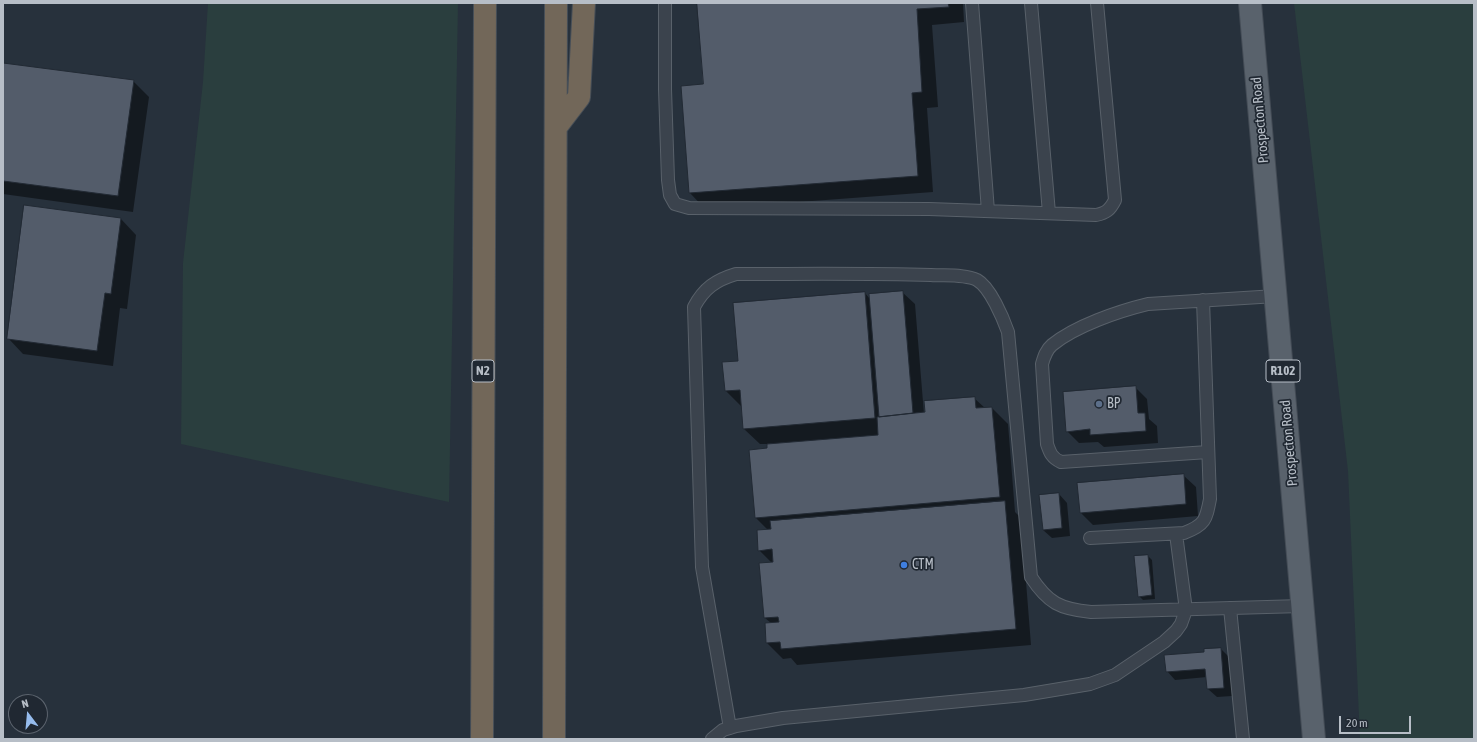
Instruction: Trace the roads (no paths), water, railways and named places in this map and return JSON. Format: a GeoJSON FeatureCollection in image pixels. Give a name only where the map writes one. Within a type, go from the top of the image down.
{"type":"FeatureCollection","features":[{"type":"Feature","properties":{"kind":"highway","name":"N2"},"geometry":{"type":"LineString","coordinates":[[482,739],[485,3]]}},
{"type":"Feature","properties":{"kind":"highway"},"geometry":{"type":"LineString","coordinates":[[554,739],[556,3]]}},
{"type":"Feature","properties":{"kind":"highway"},"geometry":{"type":"LineString","coordinates":[[556,127],[579,97],[584,3]]}},
{"type":"Feature","properties":{"kind":"main road","name":"Prospecton Road"},"geometry":{"type":"LineString","coordinates":[[1250,3],[1314,739]]}},
{"type":"Feature","properties":{"kind":"lane"},"geometry":{"type":"LineString","coordinates":[[665,3],[664,89],[668,180],[670,196],[675,204],[688,208],[929,209],[1096,215],[1105,213],[1111,208],[1115,200],[1097,3]]}},
{"type":"Feature","properties":{"kind":"lane"},"geometry":{"type":"LineString","coordinates":[[972,3],[988,211]]}},
{"type":"Feature","properties":{"kind":"lane"},"geometry":{"type":"LineString","coordinates":[[1031,3],[1049,213]]}},
{"type":"Feature","properties":{"kind":"lane"},"geometry":{"type":"LineString","coordinates":[[730,728],[702,567],[694,307],[701,294],[710,285],[736,274],[918,275],[960,277],[977,280],[992,297],[1002,313],[1008,332],[1031,577],[1047,598],[1058,606],[1072,610],[1091,612],[1302,606]]}},
{"type":"Feature","properties":{"kind":"lane"},"geometry":{"type":"LineString","coordinates":[[1208,452],[1061,462],[1055,459],[1050,454],[1047,444],[1042,364],[1045,354],[1051,346],[1066,336],[1115,313],[1148,304],[1276,296]]}},
{"type":"Feature","properties":{"kind":"lane"},"geometry":{"type":"LineString","coordinates":[[1090,538],[1176,534],[1197,528],[1206,520],[1210,499],[1203,300]]}},
{"type":"Feature","properties":{"kind":"lane"},"geometry":{"type":"LineString","coordinates":[[712,739],[723,730],[783,718],[1024,695],[1090,684],[1115,675],[1164,642],[1176,631],[1186,610],[1176,534]]}},
{"type":"Feature","properties":{"kind":"lane"},"geometry":{"type":"LineString","coordinates":[[1230,608],[1243,739]]}},
{"type":"Feature","properties":{"kind":"place","name":"BP"},"geometry":{"type":"Point","coordinates":[1099,404]}},
{"type":"Feature","properties":{"kind":"place","name":"CTM"},"geometry":{"type":"Point","coordinates":[904,565]}}]}
